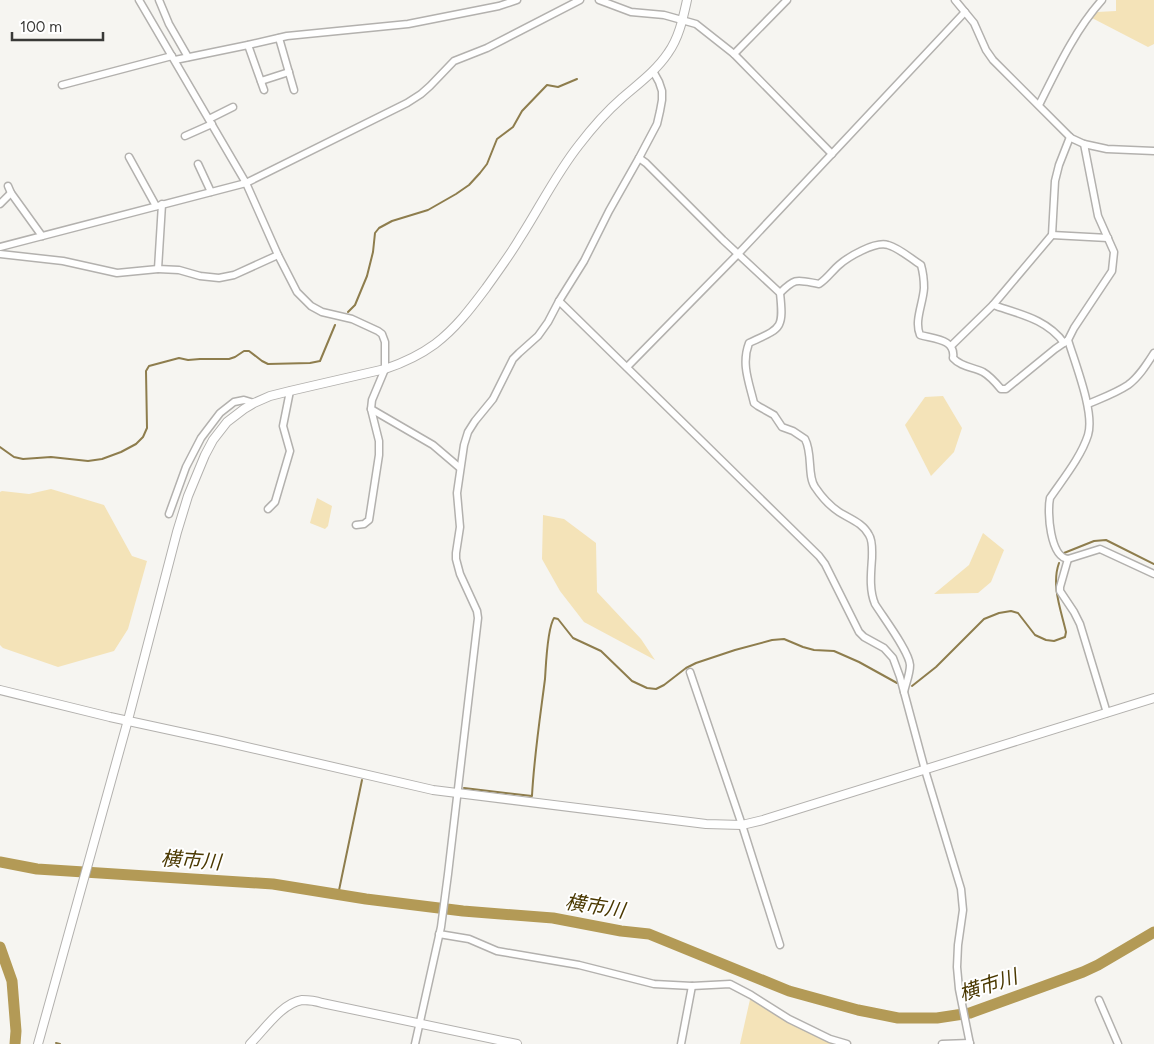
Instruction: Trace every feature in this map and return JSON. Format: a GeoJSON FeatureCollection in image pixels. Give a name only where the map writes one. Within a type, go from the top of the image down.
{"type":"FeatureCollection","features":[{"type":"Feature","properties":{"kind":"street"},"geometry":{"type":"LineString","coordinates":[[139,0],[246,183],[278,255],[297,292],[311,306],[322,312],[352,319],[382,334],[385,342],[385,369],[372,400],[371,409],[379,441],[377,471],[369,520],[364,524],[356,525]]}},
{"type":"Feature","properties":{"kind":"street"},"geometry":{"type":"LineString","coordinates":[[158,0],[188,57]]}},
{"type":"Feature","properties":{"kind":"street"},"geometry":{"type":"LineString","coordinates":[[62,85],[173,58],[248,46],[287,36],[408,24],[498,6],[517,0]]}},
{"type":"Feature","properties":{"kind":"street"},"geometry":{"type":"LineString","coordinates":[[0,247],[246,183],[407,103],[430,86],[454,61],[487,48],[580,0]]}},
{"type":"Feature","properties":{"kind":"street"},"geometry":{"type":"LineString","coordinates":[[599,0],[630,12],[664,15],[696,24],[734,54],[832,154]]}},
{"type":"Feature","properties":{"kind":"street"},"geometry":{"type":"LineString","coordinates":[[38,1044],[128,720],[177,532],[196,474],[212,440],[233,417],[254,403],[290,390],[385,369],[414,357],[434,345],[454,328],[476,302],[508,258],[577,146],[600,119],[653,71],[669,53],[678,33],[686,0]]}},
{"type":"Feature","properties":{"kind":"street"},"geometry":{"type":"LineString","coordinates":[[734,54],[787,0]]}},
{"type":"Feature","properties":{"kind":"street"},"geometry":{"type":"LineString","coordinates":[[955,0],[974,23],[992,60],[1070,137],[1084,144],[1108,149],[1154,151]]}},
{"type":"Feature","properties":{"kind":"street"},"geometry":{"type":"LineString","coordinates":[[1039,105],[1071,44],[1091,12],[1102,0]]}},
{"type":"Feature","properties":{"kind":"street"},"geometry":{"type":"LineString","coordinates":[[626,367],[738,254],[965,12]]}},
{"type":"Feature","properties":{"kind":"street"},"geometry":{"type":"LineString","coordinates":[[279,38],[294,90]]}},
{"type":"Feature","properties":{"kind":"street"},"geometry":{"type":"LineString","coordinates":[[248,46],[264,90]]}},
{"type":"Feature","properties":{"kind":"street"},"geometry":{"type":"LineString","coordinates":[[415,1044],[441,927],[478,618],[477,611],[460,574],[456,559],[460,527],[457,493],[464,445],[468,432],[492,399],[513,359],[543,330],[548,322],[584,261],[639,158],[656,124],[662,100],[659,82],[653,71]]}},
{"type":"Feature","properties":{"kind":"street"},"geometry":{"type":"LineString","coordinates":[[261,81],[288,72]]}},
{"type":"Feature","properties":{"kind":"street"},"geometry":{"type":"LineString","coordinates":[[185,136],[233,107]]}},
{"type":"Feature","properties":{"kind":"street"},"geometry":{"type":"LineString","coordinates":[[951,346],[993,306],[1052,235],[1055,181],[1070,137]]}},
{"type":"Feature","properties":{"kind":"street"},"geometry":{"type":"LineString","coordinates":[[780,293],[791,282],[798,280],[819,284],[838,266],[853,256],[874,246],[888,245],[920,265],[924,288],[918,329],[920,336],[944,341],[951,346],[955,361],[982,372],[1004,390],[1066,342],[1112,272],[1114,252],[1098,216],[1084,144]]}},
{"type":"Feature","properties":{"kind":"street"},"geometry":{"type":"LineString","coordinates":[[129,157],[159,205],[158,269]]}},
{"type":"Feature","properties":{"kind":"street"},"geometry":{"type":"LineString","coordinates":[[639,158],[780,293],[782,315],[779,326],[774,332],[749,343],[746,353],[746,370],[754,403],[774,415],[782,427],[805,438],[811,459],[814,486],[837,511],[862,525],[870,536],[873,600],[910,662],[910,670],[904,693]]}},
{"type":"Feature","properties":{"kind":"street"},"geometry":{"type":"LineString","coordinates":[[198,164],[211,192]]}},
{"type":"Feature","properties":{"kind":"street"},"geometry":{"type":"LineString","coordinates":[[8,186],[42,236]]}},
{"type":"Feature","properties":{"kind":"street"},"geometry":{"type":"LineString","coordinates":[[0,204],[11,193]]}},
{"type":"Feature","properties":{"kind":"street"},"geometry":{"type":"LineString","coordinates":[[1052,235],[1108,238]]}},
{"type":"Feature","properties":{"kind":"street"},"geometry":{"type":"LineString","coordinates":[[0,254],[63,262],[117,273],[158,269],[179,270],[200,276],[220,278],[234,275],[278,255]]}},
{"type":"Feature","properties":{"kind":"street"},"geometry":{"type":"LineString","coordinates":[[559,302],[819,556],[860,632],[864,637],[884,648],[893,658],[961,889],[963,910],[957,967],[959,989],[970,1041],[942,1044]]}},
{"type":"Feature","properties":{"kind":"street"},"geometry":{"type":"LineString","coordinates":[[993,306],[1036,320],[1049,327],[1066,342],[1088,404],[1090,430],[1081,450],[1050,498],[1048,506],[1048,518],[1058,555],[1063,559],[1068,559],[1100,549],[1154,574]]}},
{"type":"Feature","properties":{"kind":"street"},"geometry":{"type":"LineString","coordinates":[[1088,404],[1114,394],[1130,384],[1142,371],[1154,353]]}},
{"type":"Feature","properties":{"kind":"street"},"geometry":{"type":"LineString","coordinates":[[268,509],[275,502],[290,451],[283,426],[290,390]]}},
{"type":"Feature","properties":{"kind":"street"},"geometry":{"type":"LineString","coordinates":[[168,514],[186,468],[201,438],[220,413],[234,402],[244,400],[254,403]]}},
{"type":"Feature","properties":{"kind":"street"},"geometry":{"type":"LineString","coordinates":[[371,409],[433,445],[460,468]]}},
{"type":"Feature","properties":{"kind":"street"},"geometry":{"type":"LineString","coordinates":[[1068,559],[1061,578],[1060,591],[1080,624],[1107,713]]}},
{"type":"Feature","properties":{"kind":"street"},"geometry":{"type":"LineString","coordinates":[[690,672],[780,944]]}},
{"type":"Feature","properties":{"kind":"street"},"geometry":{"type":"LineString","coordinates":[[0,690],[433,790],[706,824],[742,825],[1154,698]]}},
{"type":"Feature","properties":{"kind":"street"},"geometry":{"type":"LineString","coordinates":[[439,934],[469,939],[497,951],[579,965],[654,984],[692,986],[730,984],[789,1018],[847,1044]]}},
{"type":"Feature","properties":{"kind":"street"},"geometry":{"type":"LineString","coordinates":[[681,1044],[692,986]]}},
{"type":"Feature","properties":{"kind":"street"},"geometry":{"type":"LineString","coordinates":[[250,1044],[280,1012],[288,1006],[303,1000],[322,1002],[517,1044]]}},
{"type":"Feature","properties":{"kind":"street"},"geometry":{"type":"LineString","coordinates":[[1099,1000],[1118,1044]]}},
{"type":"Feature","properties":{"kind":"shaded area"},"geometry":{"type":"Polygon","coordinates":[[[1116,0],[1154,0],[1154,44],[1148,47],[1092,18],[1097,12],[1116,11],[1116,0]]]}},
{"type":"Feature","properties":{"kind":"shaded area"},"geometry":{"type":"Polygon","coordinates":[[[943,396],[962,428],[954,452],[931,476],[905,425],[925,397],[943,396]]]}},
{"type":"Feature","properties":{"kind":"shaded area"},"geometry":{"type":"Polygon","coordinates":[[[51,489],[104,505],[132,556],[147,561],[128,629],[114,651],[58,667],[3,648],[0,645],[0,492],[29,494],[51,489]]]}},
{"type":"Feature","properties":{"kind":"shaded area"},"geometry":{"type":"Polygon","coordinates":[[[317,498],[332,506],[328,526],[325,529],[310,523],[317,498]]]}},
{"type":"Feature","properties":{"kind":"shaded area"},"geometry":{"type":"Polygon","coordinates":[[[543,515],[564,519],[596,543],[597,592],[641,639],[655,660],[584,622],[560,591],[542,559],[543,515]]]}},
{"type":"Feature","properties":{"kind":"shaded area"},"geometry":{"type":"Polygon","coordinates":[[[983,533],[1004,550],[991,582],[978,593],[934,594],[969,565],[983,533]]]}},
{"type":"Feature","properties":{"kind":"shaded area"},"geometry":{"type":"Polygon","coordinates":[[[751,995],[789,1019],[847,1044],[740,1044],[751,995]]]}},
{"type":"Feature","properties":{"kind":"waterway"},"geometry":{"type":"LineString","coordinates":[[348,312],[355,305],[367,276],[373,252],[375,233],[379,228],[392,221],[428,210],[469,185],[487,164],[497,139],[513,127],[522,111],[547,85],[558,87],[577,79]]}},
{"type":"Feature","properties":{"kind":"waterway"},"geometry":{"type":"LineString","coordinates":[[0,447],[14,457],[23,459],[51,457],[88,461],[102,459],[136,444],[143,437],[147,428],[146,371],[149,366],[179,358],[188,360],[229,359],[244,351],[249,351],[268,364],[320,361],[335,325]]}},
{"type":"Feature","properties":{"kind":"waterway"},"geometry":{"type":"LineString","coordinates":[[1064,553],[1094,541],[1106,540],[1154,564]]}},
{"type":"Feature","properties":{"kind":"waterway"},"geometry":{"type":"LineString","coordinates":[[912,686],[936,667],[984,619],[999,613],[1011,611],[1018,613],[1035,635],[1046,640],[1054,641],[1065,637],[1066,632],[1056,589],[1059,563]]}},
{"type":"Feature","properties":{"kind":"waterway"},"geometry":{"type":"LineString","coordinates":[[464,788],[532,796],[548,638],[554,618],[558,619],[573,638],[601,651],[632,681],[647,688],[656,689],[664,685],[686,668],[696,663],[735,650],[772,640],[784,639],[814,650],[834,651],[859,662],[897,683]]}},
{"type":"Feature","properties":{"kind":"waterway"},"geometry":{"type":"LineString","coordinates":[[338,895],[362,780]]}},
{"type":"Feature","properties":{"kind":"waterway","name":"横市川"},"geometry":{"type":"LineString","coordinates":[[0,862],[37,869],[273,884],[366,899],[463,911],[553,918],[621,931],[649,934],[789,991],[858,1010],[898,1018],[937,1018],[970,1013],[1083,972],[1154,932]]}},
{"type":"Feature","properties":{"kind":"waterway"},"geometry":{"type":"LineString","coordinates":[[0,947],[12,981],[16,1031],[15,1044]]}},
{"type":"Feature","properties":{"kind":"waterway"},"geometry":{"type":"LineString","coordinates":[[56,1043],[60,1044]]}}]}
